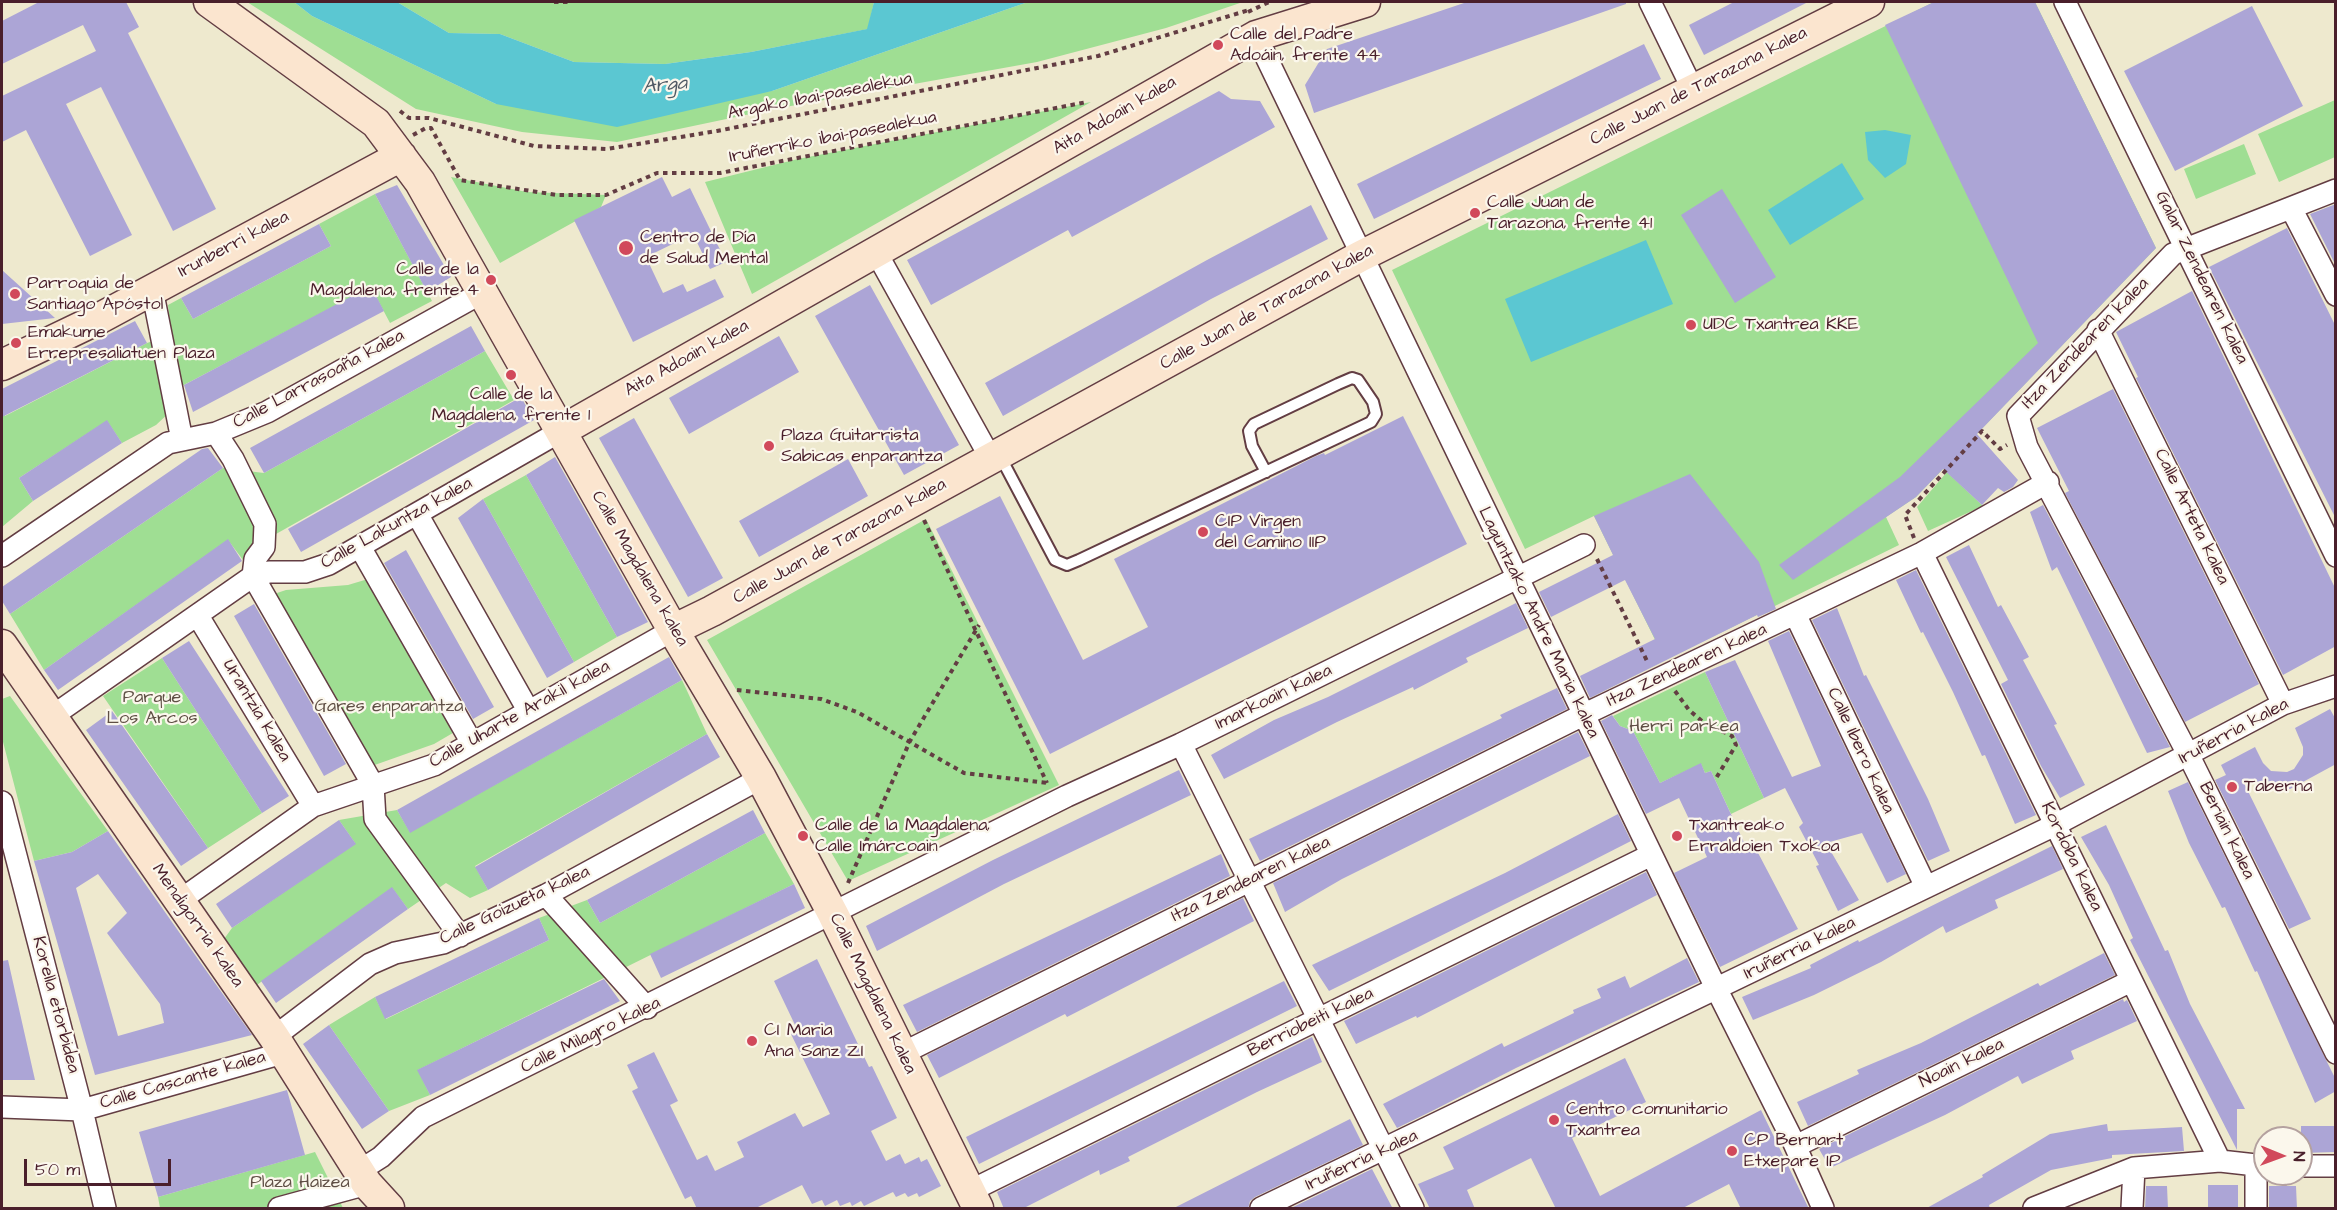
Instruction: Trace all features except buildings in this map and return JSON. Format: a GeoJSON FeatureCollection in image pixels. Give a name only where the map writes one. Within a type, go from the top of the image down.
{"type":"FeatureCollection","features":[{"type":"Feature","properties":{"kind":"street","name":"Calle Magdalena kalea"},"geometry":{"type":"LineString","coordinates":[[209,2],[406,146],[420,182],[673,630],[761,778],[845,908],[901,1053],[974,1200]]}},
{"type":"Feature","properties":{"kind":"street","name":"Aita Adoain kalea"},"geometry":{"type":"LineString","coordinates":[[561,431],[876,252],[1254,22],[1365,2]]}},
{"type":"Feature","properties":{"kind":"street"},"geometry":{"type":"LineString","coordinates":[[1650,2],[1693,90]]}},
{"type":"Feature","properties":{"kind":"street","name":"Calle Juan de Tarazona kalea"},"geometry":{"type":"LineString","coordinates":[[673,630],[915,501],[1361,256],[1869,2]]}},
{"type":"Feature","properties":{"kind":"street","name":"Galar Zendearen kalea"},"geometry":{"type":"LineString","coordinates":[[2065,2],[2336,556]]}},
{"type":"Feature","properties":{"kind":"street","name":"Laguntzako Andre Maria kalea"},"geometry":{"type":"LineString","coordinates":[[1254,22],[1361,256],[1717,982],[1823,1209]]}},
{"type":"Feature","properties":{"kind":"street","name":"Irunberri kalea"},"geometry":{"type":"LineString","coordinates":[[2,365],[152,289],[406,146]]}},
{"type":"Feature","properties":{"kind":"street","name":"Itza Zendearen kalea"},"geometry":{"type":"LineString","coordinates":[[901,1053],[1586,714],[1795,614],[1919,547],[2048,482],[2027,447],[2018,416],[2098,330],[2173,254],[2336,189]]}},
{"type":"Feature","properties":{"kind":"street"},"geometry":{"type":"LineString","coordinates":[[2291,208],[2335,294]]}},
{"type":"Feature","properties":{"kind":"street"},"geometry":{"type":"LineString","coordinates":[[876,252],[995,457]]}},
{"type":"Feature","properties":{"kind":"street"},"geometry":{"type":"LineString","coordinates":[[152,289],[182,440]]}},
{"type":"Feature","properties":{"kind":"street","name":"Calle Larrasoaña kalea"},"geometry":{"type":"LineString","coordinates":[[2,556],[168,443],[216,433],[267,412],[483,292]]}},
{"type":"Feature","properties":{"kind":"street","name":"Calle Arteta kalea"},"geometry":{"type":"LineString","coordinates":[[2098,330],[2283,704]]}},
{"type":"Feature","properties":{"kind":"street","name":"Calle Lakuntza kalea"},"geometry":{"type":"LineString","coordinates":[[51,717],[253,576],[269,572],[305,573],[329,564],[561,431]]}},
{"type":"Feature","properties":{"kind":"street"},"geometry":{"type":"LineString","coordinates":[[216,433],[233,459],[265,524],[264,547],[255,559],[253,576],[373,784],[375,819],[460,936]]}},
{"type":"Feature","properties":{"kind":"street","name":"Beriain kalea"},"geometry":{"type":"LineString","coordinates":[[2048,482],[2189,756],[2336,1053]]}},
{"type":"Feature","properties":{"kind":"street"},"geometry":{"type":"LineString","coordinates":[[417,514],[528,710]]}},
{"type":"Feature","properties":{"kind":"street","name":"Imarkoain kalea"},"geometry":{"type":"LineString","coordinates":[[845,908],[1067,796],[1522,584],[1584,545]]}},
{"type":"Feature","properties":{"kind":"street"},"geometry":{"type":"LineString","coordinates":[[360,547],[472,743]]}},
{"type":"Feature","properties":{"kind":"street","name":"Kordoba kalea"},"geometry":{"type":"LineString","coordinates":[[1919,547],[2220,1161]]}},
{"type":"Feature","properties":{"kind":"street","name":"Calle Ibero kalea"},"geometry":{"type":"LineString","coordinates":[[1795,614],[1926,887]]}},
{"type":"Feature","properties":{"kind":"street","name":"Urantzia kalea"},"geometry":{"type":"LineString","coordinates":[[198,616],[313,806]]}},
{"type":"Feature","properties":{"kind":"street","name":"Calle Uharte Arakil kalea"},"geometry":{"type":"LineString","coordinates":[[179,901],[313,806],[434,765],[673,630]]}},
{"type":"Feature","properties":{"kind":"street","name":"Mendigorria kalea"},"geometry":{"type":"LineString","coordinates":[[2,645],[279,1045],[363,1178],[389,1209]]}},
{"type":"Feature","properties":{"kind":"street","name":"Iruñerria kalea"},"geometry":{"type":"LineString","coordinates":[[1261,1209],[1384,1151],[1717,982],[1926,887],[2055,825],[2189,756],[2283,704],[2336,686]]}},
{"type":"Feature","properties":{"kind":"street","name":"Laguntzako Andre Maria kalea"},"geometry":{"type":"LineString","coordinates":[[1586,714],[1651,855],[1717,982]]}},
{"type":"Feature","properties":{"kind":"street"},"geometry":{"type":"LineString","coordinates":[[1181,744],[1320,1018],[1413,1209]]}},
{"type":"Feature","properties":{"kind":"street","name":"Calle Goizueta kalea"},"geometry":{"type":"LineString","coordinates":[[279,1045],[370,963],[395,953],[443,943],[460,936],[546,895],[761,778]]}},
{"type":"Feature","properties":{"kind":"street","name":"Korella etorbidea"},"geometry":{"type":"LineString","coordinates":[[2,802],[8,849],[82,1110],[105,1209]]}},
{"type":"Feature","properties":{"kind":"street","name":"Berriobeiti kalea"},"geometry":{"type":"LineString","coordinates":[[974,1200],[1320,1018],[1651,855]]}},
{"type":"Feature","properties":{"kind":"street"},"geometry":{"type":"LineString","coordinates":[[546,895],[647,1008]]}},
{"type":"Feature","properties":{"kind":"street","name":"Calle Milagro kalea"},"geometry":{"type":"LineString","coordinates":[[279,1209],[363,1178],[381,1157],[423,1118],[845,908]]}},
{"type":"Feature","properties":{"kind":"street","name":"Noain kalea"},"geometry":{"type":"LineString","coordinates":[[1793,1141],[1802,1143],[2132,981]]}},
{"type":"Feature","properties":{"kind":"street","name":"Calle Cascante kalea"},"geometry":{"type":"LineString","coordinates":[[2,1107],[82,1110],[279,1045]]}},
{"type":"Feature","properties":{"kind":"street"},"geometry":{"type":"LineString","coordinates":[[2034,1209],[2134,1168],[2220,1161],[2253,1165]]}},
{"type":"Feature","properties":{"kind":"street"},"geometry":{"type":"LineString","coordinates":[[2313,1166],[2336,1166]]}},
{"type":"Feature","properties":{"kind":"street"},"geometry":{"type":"LineString","coordinates":[[2132,1209],[2134,1168]]}},
{"type":"Feature","properties":{"kind":"street"},"geometry":{"type":"LineString","coordinates":[[2256,1209],[2258,1186]]}},
{"type":"Feature","properties":{"kind":"lane"},"geometry":{"type":"LineString","coordinates":[[995,457],[1055,560],[1067,565],[1266,472],[1371,422],[1376,414],[1373,402],[1358,380],[1352,378],[1254,424],[1249,431],[1250,439],[1266,472]]}},
{"type":"Feature","properties":{"kind":"path"},"geometry":{"type":"LineString","coordinates":[[554,2],[572,2]]}},
{"type":"Feature","properties":{"kind":"path"},"geometry":{"type":"LineString","coordinates":[[1251,2],[1254,22]]}},
{"type":"Feature","properties":{"kind":"path"},"geometry":{"type":"LineString","coordinates":[[1225,24],[1254,22],[1269,2]]}},
{"type":"Feature","properties":{"kind":"path","name":"Argako Ibai-pasealekua"},"geometry":{"type":"LineString","coordinates":[[392,105],[409,118],[429,118],[534,146],[607,149],[717,130],[1098,56],[1254,22]]}},
{"type":"Feature","properties":{"kind":"path","name":"Iruñerriko ibai-pasealekua"},"geometry":{"type":"LineString","coordinates":[[406,146],[426,128],[431,128],[460,180],[557,195],[606,195],[657,173],[720,173],[1091,102]]}},
{"type":"Feature","properties":{"kind":"path"},"geometry":{"type":"LineString","coordinates":[[1919,547],[1905,515],[1982,431],[2000,449],[2024,435]]}},
{"type":"Feature","properties":{"kind":"path"},"geometry":{"type":"LineString","coordinates":[[915,501],[1047,783]]}},
{"type":"Feature","properties":{"kind":"path"},"geometry":{"type":"LineString","coordinates":[[1584,545],[1592,549],[1653,671]]}},
{"type":"Feature","properties":{"kind":"path"},"geometry":{"type":"LineString","coordinates":[[845,908],[848,882],[910,741],[979,625]]}},
{"type":"Feature","properties":{"kind":"path"},"geometry":{"type":"LineString","coordinates":[[1673,687],[1689,710],[1703,722],[1732,736],[1736,746],[1715,780]]}},
{"type":"Feature","properties":{"kind":"path"},"geometry":{"type":"LineString","coordinates":[[712,695],[736,690],[821,699],[857,712],[964,773],[1059,785],[1067,796]]}},
{"type":"Feature","properties":{"kind":"green space"},"geometry":{"type":"Polygon","coordinates":[[[247,2],[294,2],[312,16],[496,104],[772,91],[1028,2],[1243,2],[1166,28],[1037,62],[774,109],[617,142],[522,132],[416,109],[247,2]]]}},
{"type":"Feature","properties":{"kind":"green space"},"geometry":{"type":"Polygon","coordinates":[[[397,2],[874,2],[868,29],[751,52],[665,64],[574,62],[500,34],[449,33],[397,2]]]}},
{"type":"Feature","properties":{"kind":"green space","name":"UDC Txantrea KKE"},"geometry":{"type":"Polygon","coordinates":[[[1934,2],[2035,2],[2156,248],[1916,497],[1886,517],[1899,545],[1665,660],[1594,516],[1525,549],[1392,270],[1934,2]]]}},
{"type":"Feature","properties":{"kind":"green space"},"geometry":{"type":"Polygon","coordinates":[[[2335,100],[2335,157],[2279,182],[2258,134],[2335,100]]]}},
{"type":"Feature","properties":{"kind":"green space"},"geometry":{"type":"Polygon","coordinates":[[[1091,102],[752,294],[705,182],[798,159],[1091,102]]]}},
{"type":"Feature","properties":{"kind":"green space"},"geometry":{"type":"Polygon","coordinates":[[[2244,144],[2256,174],[2196,199],[2184,169],[2244,144]]]}},
{"type":"Feature","properties":{"kind":"green space"},"geometry":{"type":"Polygon","coordinates":[[[451,177],[527,192],[606,195],[601,207],[500,263],[451,177]]]}},
{"type":"Feature","properties":{"kind":"green space"},"geometry":{"type":"Polygon","coordinates":[[[375,194],[432,301],[390,323],[371,287],[180,387],[170,412],[156,425],[122,443],[107,421],[19,478],[33,501],[2,527],[2,409],[5,416],[147,343],[171,335],[168,305],[181,298],[193,319],[331,246],[319,224],[375,194]]]}},
{"type":"Feature","properties":{"kind":"green space"},"geometry":{"type":"Polygon","coordinates":[[[485,351],[514,400],[276,534],[243,560],[228,540],[44,670],[10,614],[223,468],[264,473],[485,351]]]}},
{"type":"Feature","properties":{"kind":"green space"},"geometry":{"type":"Polygon","coordinates":[[[1947,472],[1983,506],[1928,531],[1917,507],[1947,472]]]}},
{"type":"Feature","properties":{"kind":"green space"},"geometry":{"type":"Polygon","coordinates":[[[526,475],[617,637],[574,662],[483,499],[526,475]]]}},
{"type":"Feature","properties":{"kind":"green space"},"geometry":{"type":"Polygon","coordinates":[[[926,519],[1059,785],[848,881],[707,640],[926,519]]]}},
{"type":"Feature","properties":{"kind":"green space","name":"Gares enparantza"},"geometry":{"type":"Polygon","coordinates":[[[368,579],[458,730],[434,744],[369,767],[271,595],[286,590],[348,585],[368,579]]]}},
{"type":"Feature","properties":{"kind":"green space","name":"Parque Los Arcos"},"geometry":{"type":"Polygon","coordinates":[[[162,658],[262,813],[208,848],[103,696],[162,658]]]}},
{"type":"Feature","properties":{"kind":"green space","name":"Herri parkea"},"geometry":{"type":"Polygon","coordinates":[[[1705,672],[1764,798],[1731,814],[1711,771],[1705,773],[1701,764],[1660,783],[1633,731],[1620,726],[1613,716],[1705,672]]]}},
{"type":"Feature","properties":{"kind":"green space"},"geometry":{"type":"Polygon","coordinates":[[[682,680],[707,734],[475,866],[488,890],[470,898],[446,883],[408,909],[392,888],[254,987],[224,939],[232,928],[355,843],[339,820],[397,810],[410,832],[682,680]]]}},
{"type":"Feature","properties":{"kind":"green space"},"geometry":{"type":"Polygon","coordinates":[[[10,696],[108,831],[72,852],[34,861],[2,738],[2,699],[10,696]]]}},
{"type":"Feature","properties":{"kind":"green space"},"geometry":{"type":"Polygon","coordinates":[[[765,833],[794,884],[418,1070],[430,1095],[389,1111],[329,1025],[375,997],[386,1019],[549,940],[539,918],[587,900],[600,923],[765,833]]]}},
{"type":"Feature","properties":{"kind":"green space","name":"Plaza Haizea"},"geometry":{"type":"Polygon","coordinates":[[[315,1152],[343,1208],[160,1208],[158,1197],[315,1152]]]}},
{"type":"Feature","properties":{"kind":"water","name":"Arga"},"geometry":{"type":"Polygon","coordinates":[[[294,2],[397,2],[449,33],[500,34],[574,62],[665,64],[751,52],[867,29],[874,2],[1028,2],[772,91],[617,127],[496,104],[312,16],[294,2]]]}},
{"type":"Feature","properties":{"kind":"water"},"geometry":{"type":"Polygon","coordinates":[[[1885,130],[1911,135],[1906,164],[1885,178],[1868,160],[1865,132],[1885,130]]]}},
{"type":"Feature","properties":{"kind":"water"},"geometry":{"type":"Polygon","coordinates":[[[1842,163],[1864,199],[1790,245],[1768,210],[1842,163]]]}},
{"type":"Feature","properties":{"kind":"water"},"geometry":{"type":"Polygon","coordinates":[[[1646,240],[1673,304],[1531,362],[1505,299],[1646,240]]]}},
{"type":"Feature","properties":{"kind":"place","name":"Calle del Padre Adoáin, frente 44"},"geometry":{"type":"Point","coordinates":[1218,45]}},
{"type":"Feature","properties":{"kind":"place","name":"Calle Juan de Tarazona, frente 41"},"geometry":{"type":"Point","coordinates":[1475,213]}},
{"type":"Feature","properties":{"kind":"place","name":"Centro de Día de Salud Mental"},"geometry":{"type":"Point","coordinates":[626,248]}},
{"type":"Feature","properties":{"kind":"place","name":"Calle de la Magdalena, frente 4"},"geometry":{"type":"Point","coordinates":[491,280]}},
{"type":"Feature","properties":{"kind":"place","name":"Parroquia de Santiago Apóstol"},"geometry":{"type":"Point","coordinates":[15,294]}},
{"type":"Feature","properties":{"kind":"place","name":"UDC Txantrea KKE"},"geometry":{"type":"Point","coordinates":[1691,325]}},
{"type":"Feature","properties":{"kind":"place","name":"Emakume Errepresaliatuen Plaza"},"geometry":{"type":"Point","coordinates":[16,343]}},
{"type":"Feature","properties":{"kind":"place","name":"Calle de la Magdalena, frente 1"},"geometry":{"type":"Point","coordinates":[511,375]}},
{"type":"Feature","properties":{"kind":"place","name":"Plaza Guitarrista Sabicas enparantza"},"geometry":{"type":"Point","coordinates":[769,446]}},
{"type":"Feature","properties":{"kind":"place","name":"CIP Virgen del Camino IIP"},"geometry":{"type":"Point","coordinates":[1203,532]}},
{"type":"Feature","properties":{"kind":"place","name":"Taberna"},"geometry":{"type":"Point","coordinates":[2232,787]}},
{"type":"Feature","properties":{"kind":"place","name":"Calle de la Magdalena, Calle Imárcoain"},"geometry":{"type":"Point","coordinates":[803,836]}},
{"type":"Feature","properties":{"kind":"place","name":"Txantreako Erraldoien Txokoa"},"geometry":{"type":"Point","coordinates":[1677,836]}},
{"type":"Feature","properties":{"kind":"place","name":"CI Maria Ana Sanz ZI"},"geometry":{"type":"Point","coordinates":[752,1041]}},
{"type":"Feature","properties":{"kind":"place","name":"Centro comunitario Txantrea"},"geometry":{"type":"Point","coordinates":[1554,1120]}},
{"type":"Feature","properties":{"kind":"place","name":"CP Bernart Etxepare IP"},"geometry":{"type":"Point","coordinates":[1732,1151]}}]}
